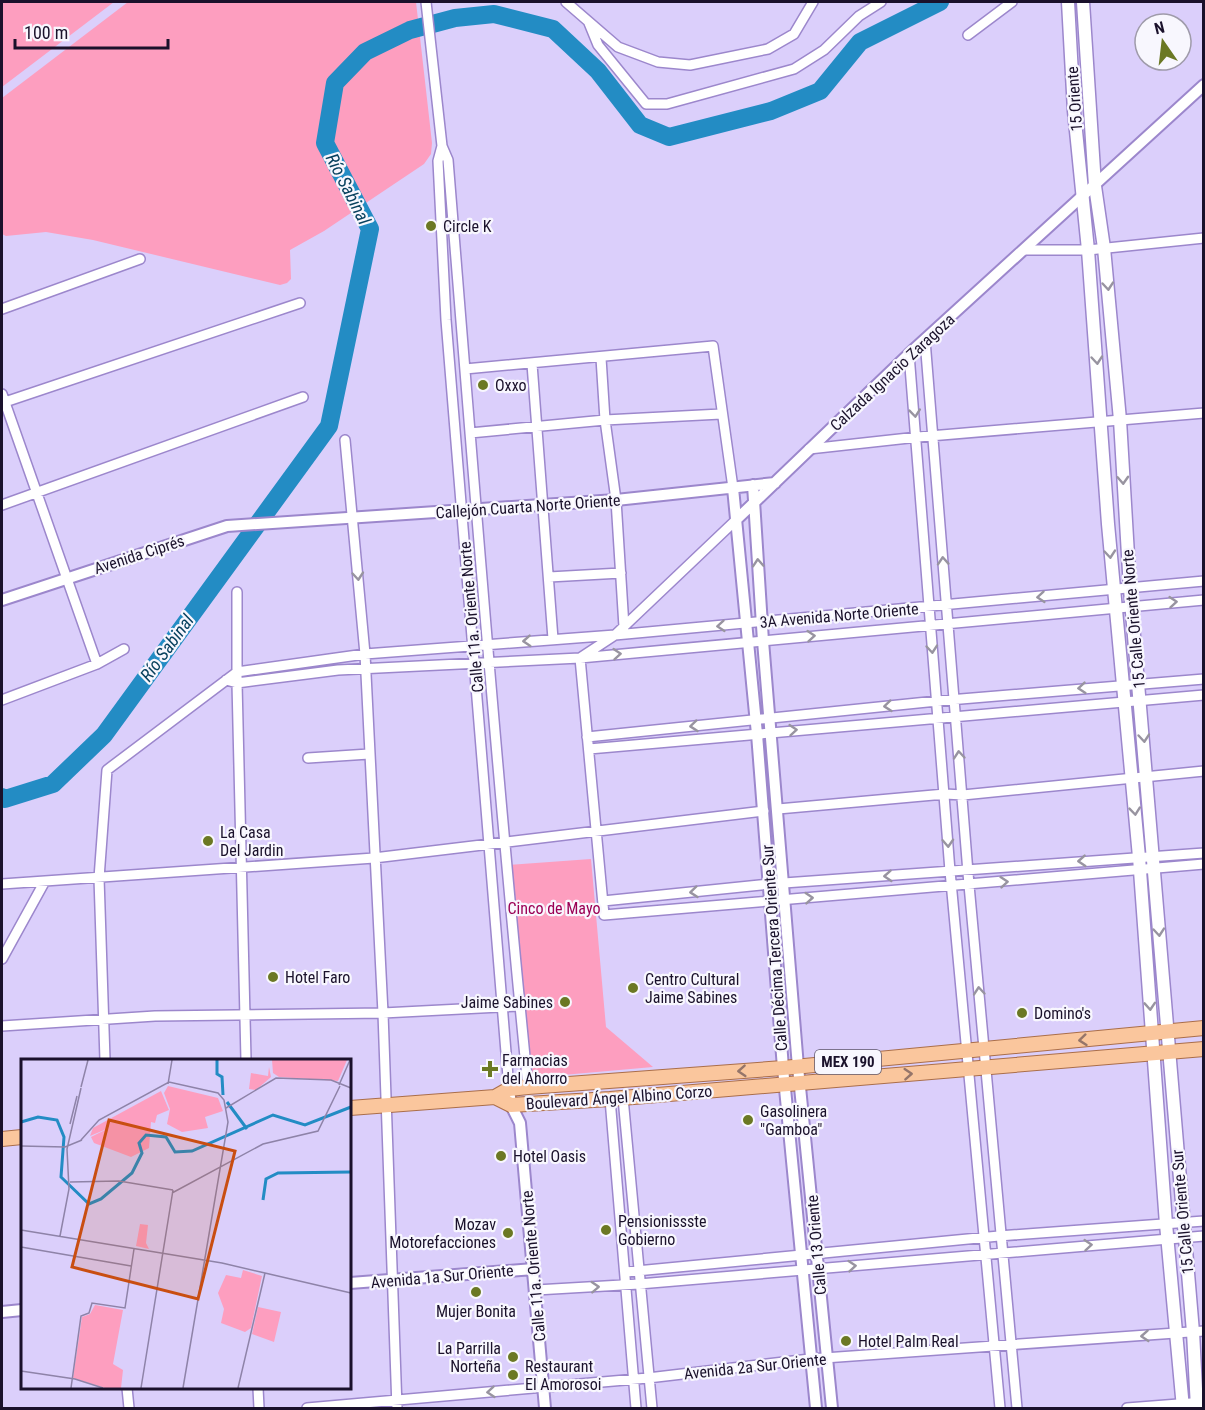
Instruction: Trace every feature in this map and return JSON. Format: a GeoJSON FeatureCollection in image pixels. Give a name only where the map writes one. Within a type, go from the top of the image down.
{"type":"FeatureCollection","features":[{"type":"Feature","properties":{"kind":"main road","name":"15 Oriente"},"geometry":{"type":"LineString","coordinates":[[1068,2],[1074,111],[1083,197]]}},
{"type":"Feature","properties":{"kind":"main road","name":"15 Oriente"},"geometry":{"type":"LineString","coordinates":[[1083,2],[1095,186]]}},
{"type":"Feature","properties":{"kind":"main road","name":"15 Calle Oriente Norte"},"geometry":{"type":"LineString","coordinates":[[1095,186],[1104,248],[1120,420],[1130,589],[1169,1052]]}},
{"type":"Feature","properties":{"kind":"main road","name":"15 Calle Oriente Norte"},"geometry":{"type":"LineString","coordinates":[[1083,197],[1102,422],[1113,591],[1139,857],[1154,1054]]}},
{"type":"Feature","properties":{"kind":"main road","name":"Boulevard Ángel Albino Corzo"},"geometry":{"type":"LineString","coordinates":[[495,1097],[509,1089],[528,1087],[783,1068],[1203,1028]]}},
{"type":"Feature","properties":{"kind":"main road","name":"Boulevard Ángel Albino Corzo"},"geometry":{"type":"LineString","coordinates":[[495,1097],[511,1105],[617,1098],[1203,1049]]}},
{"type":"Feature","properties":{"kind":"main road","name":"15 Calle Oriente Sur"},"geometry":{"type":"LineString","coordinates":[[1169,1052],[1185,1237],[1198,1331],[1199,1404]]}},
{"type":"Feature","properties":{"kind":"main road","name":"15 Calle Oriente Sur"},"geometry":{"type":"LineString","coordinates":[[1154,1054],[1166,1224],[1183,1406]]}},
{"type":"Feature","properties":{"kind":"main road","name":"MEX 190"},"geometry":{"type":"LineString","coordinates":[[351,1107],[495,1097]]}},
{"type":"Feature","properties":{"kind":"main road"},"geometry":{"type":"LineString","coordinates":[[2,1139],[21,1137]]}},
{"type":"Feature","properties":{"kind":"street","name":"Calle 11a. Oriente Norte"},"geometry":{"type":"LineString","coordinates":[[426,2],[442,146],[448,160],[491,664],[503,843],[528,1087]]}},
{"type":"Feature","properties":{"kind":"street"},"geometry":{"type":"LineString","coordinates":[[566,2],[618,47],[658,62],[690,65],[768,49],[794,34],[813,2]]}},
{"type":"Feature","properties":{"kind":"street"},"geometry":{"type":"LineString","coordinates":[[589,23],[598,45],[646,104],[667,104],[794,69],[824,50],[859,16],[881,2]]}},
{"type":"Feature","properties":{"kind":"street"},"geometry":{"type":"LineString","coordinates":[[968,34],[1012,2]]}},
{"type":"Feature","properties":{"kind":"street","name":"Calzada Ignacio Zaragoza"},"geometry":{"type":"LineString","coordinates":[[580,658],[624,627],[909,354],[1203,86]]}},
{"type":"Feature","properties":{"kind":"street","name":"Calle 11a. Oriente Norte"},"geometry":{"type":"LineString","coordinates":[[442,146],[438,161],[446,320],[509,1089]]}},
{"type":"Feature","properties":{"kind":"street"},"geometry":{"type":"LineString","coordinates":[[1024,250],[1088,250],[1203,238]]}},
{"type":"Feature","properties":{"kind":"street"},"geometry":{"type":"LineString","coordinates":[[2,309],[140,259]]}},
{"type":"Feature","properties":{"kind":"street"},"geometry":{"type":"LineString","coordinates":[[97,664],[3,400],[300,303]]}},
{"type":"Feature","properties":{"kind":"street"},"geometry":{"type":"LineString","coordinates":[[446,320],[461,318]]}},
{"type":"Feature","properties":{"kind":"street"},"geometry":{"type":"LineString","coordinates":[[926,340],[969,885],[999,1236],[1017,1408]]}},
{"type":"Feature","properties":{"kind":"street"},"geometry":{"type":"LineString","coordinates":[[465,369],[713,346],[733,488]]}},
{"type":"Feature","properties":{"kind":"street"},"geometry":{"type":"LineString","coordinates":[[909,354],[918,437],[930,625],[950,871],[1000,1408]]}},
{"type":"Feature","properties":{"kind":"street"},"geometry":{"type":"LineString","coordinates":[[601,358],[605,420],[616,500],[624,627]]}},
{"type":"Feature","properties":{"kind":"street"},"geometry":{"type":"LineString","coordinates":[[532,364],[553,639]]}},
{"type":"Feature","properties":{"kind":"street"},"geometry":{"type":"LineString","coordinates":[[2,505],[303,397]]}},
{"type":"Feature","properties":{"kind":"street"},"geometry":{"type":"LineString","coordinates":[[809,449],[918,437],[1203,413]]}},
{"type":"Feature","properties":{"kind":"street"},"geometry":{"type":"LineString","coordinates":[[470,433],[605,420],[721,414]]}},
{"type":"Feature","properties":{"kind":"street"},"geometry":{"type":"LineString","coordinates":[[345,440],[365,654],[383,1013],[384,1104],[397,1404]]}},
{"type":"Feature","properties":{"kind":"street","name":"Callejón Cuarta Norte Oriente"},"geometry":{"type":"LineString","coordinates":[[280,522],[616,500],[775,483]]}},
{"type":"Feature","properties":{"kind":"street","name":"Calle Décima Tercera Oriente Sur"},"geometry":{"type":"LineString","coordinates":[[753,485],[763,641],[800,1082]]}},
{"type":"Feature","properties":{"kind":"street","name":"Calle Décima Tercera Oriente Sur"},"geometry":{"type":"LineString","coordinates":[[733,488],[764,811],[783,1068],[816,1408]]}},
{"type":"Feature","properties":{"kind":"street","name":"Avenida Ciprés"},"geometry":{"type":"LineString","coordinates":[[2,600],[227,526],[280,522]]}},
{"type":"Feature","properties":{"kind":"street"},"geometry":{"type":"LineString","coordinates":[[549,577],[621,573]]}},
{"type":"Feature","properties":{"kind":"street","name":"3A Avenida Norte Oriente"},"geometry":{"type":"LineString","coordinates":[[237,672],[365,654],[615,635],[1203,581]]}},
{"type":"Feature","properties":{"kind":"street"},"geometry":{"type":"LineString","coordinates":[[237,592],[240,866],[246,1059]]}},
{"type":"Feature","properties":{"kind":"street","name":"3A Avenida Norte Oriente"},"geometry":{"type":"LineString","coordinates":[[237,684],[365,668],[475,665],[580,658],[1203,600]]}},
{"type":"Feature","properties":{"kind":"street"},"geometry":{"type":"LineString","coordinates":[[2,700],[97,664],[124,649]]}},
{"type":"Feature","properties":{"kind":"street"},"geometry":{"type":"LineString","coordinates":[[580,658],[604,915],[1140,870],[1153,862],[1203,853]]}},
{"type":"Feature","properties":{"kind":"street"},"geometry":{"type":"LineString","coordinates":[[105,1059],[99,878],[107,770],[237,672]]}},
{"type":"Feature","properties":{"kind":"street"},"geometry":{"type":"LineString","coordinates":[[587,737],[937,701],[1203,679]]}},
{"type":"Feature","properties":{"kind":"street"},"geometry":{"type":"LineString","coordinates":[[226,680],[237,684]]}},
{"type":"Feature","properties":{"kind":"street"},"geometry":{"type":"LineString","coordinates":[[589,749],[1203,695]]}},
{"type":"Feature","properties":{"kind":"street"},"geometry":{"type":"LineString","coordinates":[[308,758],[369,754]]}},
{"type":"Feature","properties":{"kind":"street"},"geometry":{"type":"LineString","coordinates":[[778,809],[945,794],[963,795],[1203,771]]}},
{"type":"Feature","properties":{"kind":"street"},"geometry":{"type":"LineString","coordinates":[[2,884],[374,858],[764,811]]}},
{"type":"Feature","properties":{"kind":"street"},"geometry":{"type":"LineString","coordinates":[[603,901],[770,884],[1139,857],[1153,862],[1203,864]]}},
{"type":"Feature","properties":{"kind":"street"},"geometry":{"type":"LineString","coordinates":[[2,959],[45,881]]}},
{"type":"Feature","properties":{"kind":"street"},"geometry":{"type":"LineString","coordinates":[[778,982],[791,981]]}},
{"type":"Feature","properties":{"kind":"street"},"geometry":{"type":"LineString","coordinates":[[2,1026],[104,1018],[383,1013],[520,1006]]}},
{"type":"Feature","properties":{"kind":"street","name":"Calle 13 Oriente"},"geometry":{"type":"LineString","coordinates":[[800,1082],[832,1408]]}},
{"type":"Feature","properties":{"kind":"street"},"geometry":{"type":"LineString","coordinates":[[520,1123],[529,1103],[528,1087]]}},
{"type":"Feature","properties":{"kind":"street"},"geometry":{"type":"LineString","coordinates":[[509,1089],[511,1105],[520,1123]]}},
{"type":"Feature","properties":{"kind":"street"},"geometry":{"type":"LineString","coordinates":[[617,1098],[628,1151],[632,1186],[639,1284],[652,1408]]}},
{"type":"Feature","properties":{"kind":"street"},"geometry":{"type":"LineString","coordinates":[[617,1098],[615,1153],[617,1187],[636,1408]]}},
{"type":"Feature","properties":{"kind":"street"},"geometry":{"type":"LineString","coordinates":[[974,1119],[990,1117]]}},
{"type":"Feature","properties":{"kind":"street","name":"Calle 11a. Oriente Norte"},"geometry":{"type":"LineString","coordinates":[[520,1123],[545,1408]]}},
{"type":"Feature","properties":{"kind":"street"},"geometry":{"type":"LineString","coordinates":[[615,1153],[628,1151]]}},
{"type":"Feature","properties":{"kind":"street"},"geometry":{"type":"LineString","coordinates":[[617,1187],[632,1186]]}},
{"type":"Feature","properties":{"kind":"street"},"geometry":{"type":"LineString","coordinates":[[626,1272],[999,1236],[1203,1221]]}},
{"type":"Feature","properties":{"kind":"street"},"geometry":{"type":"LineString","coordinates":[[1056,1232],[1057,1248]]}},
{"type":"Feature","properties":{"kind":"street"},"geometry":{"type":"LineString","coordinates":[[536,1290],[802,1271],[1203,1236]]}},
{"type":"Feature","properties":{"kind":"street","name":"Avenida 1a Sur Oriente"},"geometry":{"type":"LineString","coordinates":[[351,1283],[534,1269]]}},
{"type":"Feature","properties":{"kind":"street"},"geometry":{"type":"LineString","coordinates":[[2,1312],[21,1310]]}},
{"type":"Feature","properties":{"kind":"street","name":"Avenida 2a Sur Oriente"},"geometry":{"type":"LineString","coordinates":[[307,1408],[397,1404],[810,1359],[1198,1331]]}},
{"type":"Feature","properties":{"kind":"street"},"geometry":{"type":"LineString","coordinates":[[127,1389],[129,1408]]}},
{"type":"Feature","properties":{"kind":"street"},"geometry":{"type":"LineString","coordinates":[[258,1389],[259,1408]]}},
{"type":"Feature","properties":{"kind":"street"},"geometry":{"type":"LineString","coordinates":[[1127,1408],[1199,1404]]}},
{"type":"Feature","properties":{"kind":"green space"},"geometry":{"type":"Polygon","coordinates":[[[2,2],[114,2],[2,87],[2,2]]]}},
{"type":"Feature","properties":{"kind":"green space"},"geometry":{"type":"Polygon","coordinates":[[[128,2],[416,2],[432,143],[431,154],[424,164],[324,231],[290,250],[291,279],[280,285],[93,240],[46,232],[6,236],[2,234],[2,98],[128,2]]]}},
{"type":"Feature","properties":{"kind":"green space","name":"Cinco de Mayo"},"geometry":{"type":"Polygon","coordinates":[[[591,859],[606,1027],[653,1067],[529,1078],[508,865],[591,859]]]}},
{"type":"Feature","properties":{"kind":"waterway","name":"Río Sabinal"},"geometry":{"type":"LineString","coordinates":[[2,797],[5,799],[53,784],[104,735],[329,426],[370,229],[325,143],[335,83],[365,52],[410,30],[455,18],[494,14],[553,29],[598,71],[640,125],[669,137],[771,111],[820,91],[860,42],[940,2]]}},
{"type":"Feature","properties":{"kind":"place","name":"Circle K"},"geometry":{"type":"Point","coordinates":[431,226]}},
{"type":"Feature","properties":{"kind":"place","name":"Oxxo"},"geometry":{"type":"Point","coordinates":[483,385]}},
{"type":"Feature","properties":{"kind":"place","name":"La Casa Del Jardin"},"geometry":{"type":"Point","coordinates":[208,841]}},
{"type":"Feature","properties":{"kind":"place","name":"Hotel Faro"},"geometry":{"type":"Point","coordinates":[273,977]}},
{"type":"Feature","properties":{"kind":"place","name":"Centro Cultural Jaime Sabines"},"geometry":{"type":"Point","coordinates":[633,988]}},
{"type":"Feature","properties":{"kind":"place","name":"Jaime Sabines"},"geometry":{"type":"Point","coordinates":[565,1002]}},
{"type":"Feature","properties":{"kind":"place","name":"Domino's"},"geometry":{"type":"Point","coordinates":[1022,1013]}},
{"type":"Feature","properties":{"kind":"place","name":"Farmacias del Ahorro"},"geometry":{"type":"Point","coordinates":[490,1069]}},
{"type":"Feature","properties":{"kind":"place","name":"Gasolinera \"Gamboa\""},"geometry":{"type":"Point","coordinates":[748,1120]}},
{"type":"Feature","properties":{"kind":"place","name":"Hotel Oasis"},"geometry":{"type":"Point","coordinates":[501,1156]}},
{"type":"Feature","properties":{"kind":"place","name":"Pensionissste Gobierno"},"geometry":{"type":"Point","coordinates":[606,1230]}},
{"type":"Feature","properties":{"kind":"place","name":"Mozav Motorefacciones"},"geometry":{"type":"Point","coordinates":[508,1233]}},
{"type":"Feature","properties":{"kind":"place","name":"Mujer Bonita"},"geometry":{"type":"Point","coordinates":[476,1292]}},
{"type":"Feature","properties":{"kind":"place","name":"Hotel Palm Real"},"geometry":{"type":"Point","coordinates":[846,1341]}},
{"type":"Feature","properties":{"kind":"place","name":"La Parrilla Norteña"},"geometry":{"type":"Point","coordinates":[513,1357]}},
{"type":"Feature","properties":{"kind":"place","name":"Restaurant El Amorosoi"},"geometry":{"type":"Point","coordinates":[513,1375]}}]}
